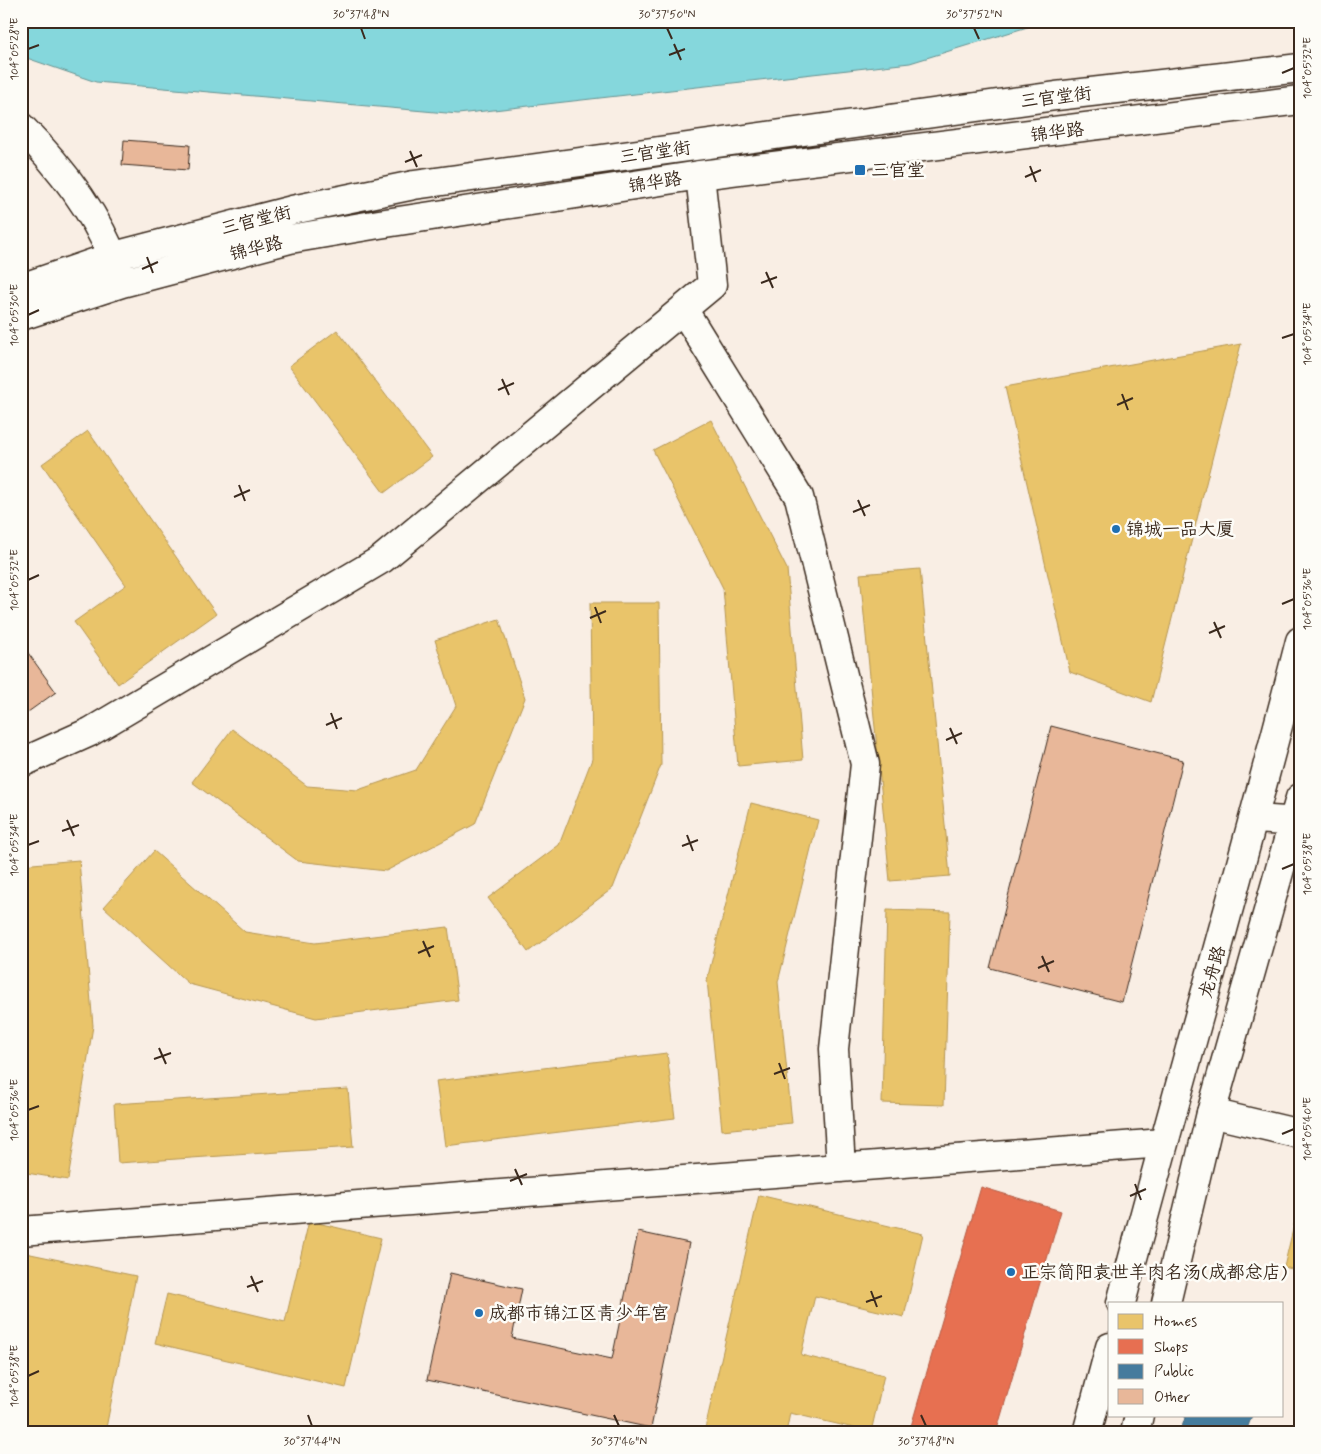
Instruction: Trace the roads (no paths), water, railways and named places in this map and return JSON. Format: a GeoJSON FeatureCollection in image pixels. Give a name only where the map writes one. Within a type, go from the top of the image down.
{"type":"FeatureCollection","features":[{"type":"Feature","properties":{"kind":"main road","name":"三官堂街"},"geometry":{"type":"LineString","coordinates":[[21,288],[114,256],[292,210],[414,185],[1056,96],[1300,68]]}},
{"type":"Feature","properties":{"kind":"main road","name":"锦华路"},"geometry":{"type":"LineString","coordinates":[[21,316],[122,283],[290,239],[378,224],[700,175],[1300,100]]}},
{"type":"Feature","properties":{"kind":"main road"},"geometry":{"type":"LineString","coordinates":[[21,127],[45,151],[90,210],[114,256],[122,283]]}},
{"type":"Feature","properties":{"kind":"main road"},"geometry":{"type":"LineString","coordinates":[[21,764],[90,732],[382,559],[712,285],[700,175]]}},
{"type":"Feature","properties":{"kind":"main road"},"geometry":{"type":"LineString","coordinates":[[683,309],[799,497],[865,764],[834,1048],[841,1168]]}},
{"type":"Feature","properties":{"kind":"main road","name":"龙舟路"},"geometry":{"type":"LineString","coordinates":[[1121,1302],[1163,1143],[1255,819],[1300,641]]}},
{"type":"Feature","properties":{"kind":"main road"},"geometry":{"type":"LineString","coordinates":[[1166,1302],[1211,1113],[1298,814],[1255,819]]}},
{"type":"Feature","properties":{"kind":"main road"},"geometry":{"type":"LineString","coordinates":[[1211,1113],[1300,1134]]}},
{"type":"Feature","properties":{"kind":"main road"},"geometry":{"type":"LineString","coordinates":[[21,1231],[1163,1143]]}},
{"type":"Feature","properties":{"kind":"main road"},"geometry":{"type":"LineString","coordinates":[[1087,1433],[1108,1354]]}},
{"type":"Feature","properties":{"kind":"main road"},"geometry":{"type":"LineString","coordinates":[[1135,1433],[1139,1416]]}},
{"type":"Feature","properties":{"kind":"water"},"geometry":{"type":"Polygon","coordinates":[[[21,21],[1047,21],[910,63],[458,114],[96,82],[21,56],[21,21]]]}},
{"type":"Feature","properties":{"kind":"place","name":"三官堂"},"geometry":{"type":"Point","coordinates":[860,170]}},
{"type":"Feature","properties":{"kind":"place","name":"锦城一品大厦"},"geometry":{"type":"Point","coordinates":[1116,529]}},
{"type":"Feature","properties":{"kind":"place","name":"正宗简阳袁世羊肉名汤(成都总店)"},"geometry":{"type":"Point","coordinates":[1011,1272]}},
{"type":"Feature","properties":{"kind":"place","name":"成都市锦江区青少年宫"},"geometry":{"type":"Point","coordinates":[479,1313]}}]}
